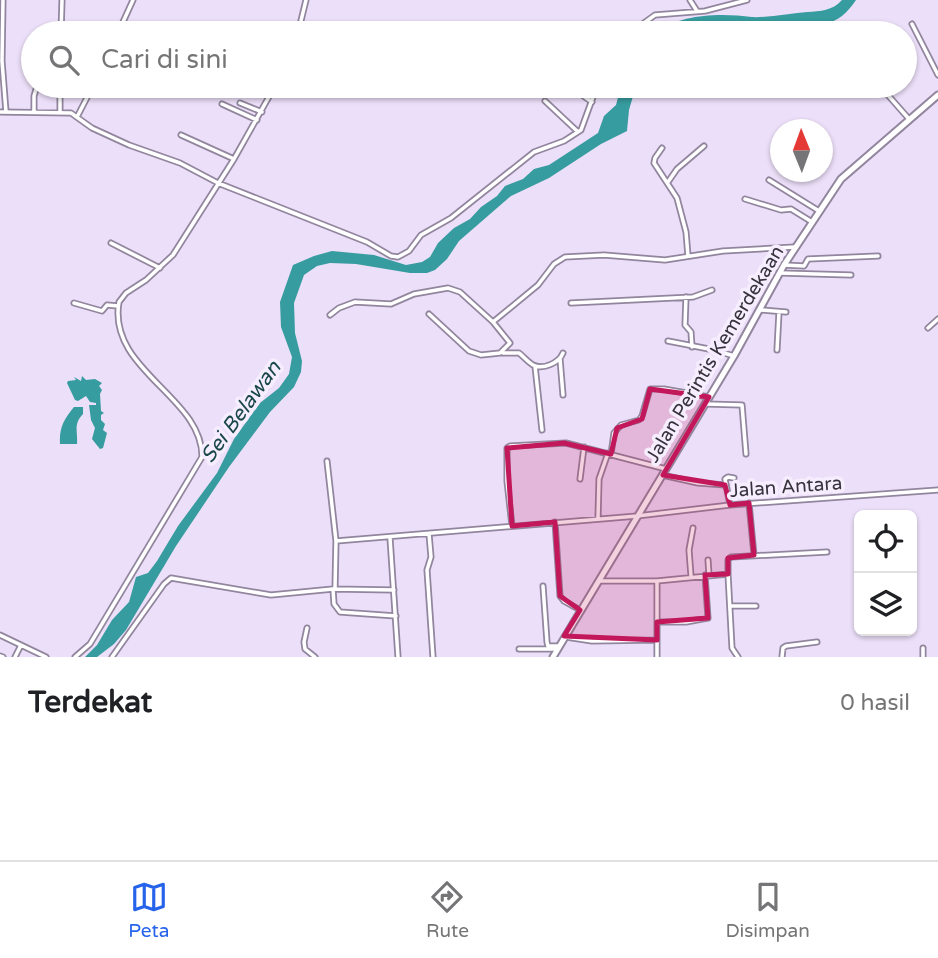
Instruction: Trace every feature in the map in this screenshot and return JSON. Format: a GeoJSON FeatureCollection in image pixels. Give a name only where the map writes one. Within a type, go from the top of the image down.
{"type":"FeatureCollection","features":[{"type":"Feature","properties":{"kind":"main road","name":"Jalan Perintis Kemerdekaan"},"geometry":{"type":"LineString","coordinates":[[553,657],[819,211],[846,172],[938,95]]}},
{"type":"Feature","properties":{"kind":"street"},"geometry":{"type":"LineString","coordinates":[[3,0],[1,61],[6,112]]}},
{"type":"Feature","properties":{"kind":"street"},"geometry":{"type":"LineString","coordinates":[[61,21],[62,0]]}},
{"type":"Feature","properties":{"kind":"street"},"geometry":{"type":"LineString","coordinates":[[123,21],[133,0]]}},
{"type":"Feature","properties":{"kind":"street"},"geometry":{"type":"LineString","coordinates":[[301,21],[306,0]]}},
{"type":"Feature","properties":{"kind":"street"},"geometry":{"type":"LineString","coordinates":[[690,0],[697,11]]}},
{"type":"Feature","properties":{"kind":"street"},"geometry":{"type":"LineString","coordinates":[[647,21],[655,15],[719,9],[747,0]]}},
{"type":"Feature","properties":{"kind":"street"},"geometry":{"type":"LineString","coordinates":[[917,34],[938,75]]}},
{"type":"Feature","properties":{"kind":"street"},"geometry":{"type":"LineString","coordinates":[[34,98],[34,112]]}},
{"type":"Feature","properties":{"kind":"street"},"geometry":{"type":"LineString","coordinates":[[60,98],[60,112]]}},
{"type":"Feature","properties":{"kind":"street"},"geometry":{"type":"LineString","coordinates":[[77,117],[87,98]]}},
{"type":"Feature","properties":{"kind":"street"},"geometry":{"type":"LineString","coordinates":[[75,657],[87,648],[95,636],[202,457],[200,440],[186,416],[144,371],[128,347],[119,320],[118,306],[121,297],[160,268],[181,244],[269,98]]}},
{"type":"Feature","properties":{"kind":"street"},"geometry":{"type":"LineString","coordinates":[[586,98],[592,102]]}},
{"type":"Feature","properties":{"kind":"street"},"geometry":{"type":"LineString","coordinates":[[0,112],[71,113],[92,128],[129,145],[180,163],[218,183],[398,257],[409,251],[421,235],[451,218],[534,152],[564,141],[579,131],[593,98]]}},
{"type":"Feature","properties":{"kind":"street"},"geometry":{"type":"LineString","coordinates":[[891,98],[910,120]]}},
{"type":"Feature","properties":{"kind":"street"},"geometry":{"type":"LineString","coordinates":[[545,101],[579,131]]}},
{"type":"Feature","properties":{"kind":"street"},"geometry":{"type":"LineString","coordinates":[[240,103],[262,112]]}},
{"type":"Feature","properties":{"kind":"street"},"geometry":{"type":"LineString","coordinates":[[222,104],[257,120]]}},
{"type":"Feature","properties":{"kind":"street"},"geometry":{"type":"LineString","coordinates":[[181,135],[234,159]]}},
{"type":"Feature","properties":{"kind":"street"},"geometry":{"type":"LineString","coordinates":[[668,182],[677,169],[704,146]]}},
{"type":"Feature","properties":{"kind":"street"},"geometry":{"type":"LineString","coordinates":[[663,149],[654,163],[677,198],[688,256]]}},
{"type":"Feature","properties":{"kind":"street"},"geometry":{"type":"LineString","coordinates":[[769,180],[819,211]]}},
{"type":"Feature","properties":{"kind":"street"},"geometry":{"type":"LineString","coordinates":[[745,199],[780,210],[791,209],[812,222]]}},
{"type":"Feature","properties":{"kind":"street"},"geometry":{"type":"LineString","coordinates":[[111,243],[160,268]]}},
{"type":"Feature","properties":{"kind":"street"},"geometry":{"type":"LineString","coordinates":[[493,322],[538,285],[554,264],[565,257],[604,256],[665,260],[723,251],[797,247]]}},
{"type":"Feature","properties":{"kind":"street"},"geometry":{"type":"LineString","coordinates":[[785,265],[804,266],[808,259],[878,256]]}},
{"type":"Feature","properties":{"kind":"street"},"geometry":{"type":"LineString","coordinates":[[780,273],[851,275]]}},
{"type":"Feature","properties":{"kind":"street"},"geometry":{"type":"LineString","coordinates":[[330,315],[355,302],[391,304],[414,294],[448,288],[460,292],[493,322],[510,342],[500,353]]}},
{"type":"Feature","properties":{"kind":"street"},"geometry":{"type":"LineString","coordinates":[[571,303],[699,296],[712,290]]}},
{"type":"Feature","properties":{"kind":"street"},"geometry":{"type":"LineString","coordinates":[[686,297],[685,325],[691,332],[692,347]]}},
{"type":"Feature","properties":{"kind":"street"},"geometry":{"type":"LineString","coordinates":[[74,303],[102,311],[107,305],[118,306]]}},
{"type":"Feature","properties":{"kind":"street"},"geometry":{"type":"LineString","coordinates":[[761,310],[786,312]]}},
{"type":"Feature","properties":{"kind":"street"},"geometry":{"type":"LineString","coordinates":[[778,350],[779,312]]}},
{"type":"Feature","properties":{"kind":"street"},"geometry":{"type":"LineString","coordinates":[[429,314],[473,353],[519,353],[535,366],[548,366],[560,359]]}},
{"type":"Feature","properties":{"kind":"street"},"geometry":{"type":"LineString","coordinates":[[928,328],[938,318]]}},
{"type":"Feature","properties":{"kind":"street"},"geometry":{"type":"LineString","coordinates":[[668,341],[734,356]]}},
{"type":"Feature","properties":{"kind":"street"},"geometry":{"type":"LineString","coordinates":[[563,353],[560,359],[563,394]]}},
{"type":"Feature","properties":{"kind":"street"},"geometry":{"type":"LineString","coordinates":[[535,366],[542,430]]}},
{"type":"Feature","properties":{"kind":"street"},"geometry":{"type":"LineString","coordinates":[[598,518],[599,479],[614,433],[621,425],[639,420],[650,389],[709,397]]}},
{"type":"Feature","properties":{"kind":"street"},"geometry":{"type":"LineString","coordinates":[[704,404],[741,404],[746,454]]}},
{"type":"Feature","properties":{"kind":"street"},"geometry":{"type":"LineString","coordinates":[[512,526],[507,481],[507,448],[562,443],[609,454],[698,483],[726,485]]}},
{"type":"Feature","properties":{"kind":"street"},"geometry":{"type":"LineString","coordinates":[[580,479],[584,447]]}},
{"type":"Feature","properties":{"kind":"street"},"geometry":{"type":"LineString","coordinates":[[327,461],[336,541],[334,604],[340,611],[396,616]]}},
{"type":"Feature","properties":{"kind":"street"},"geometry":{"type":"LineString","coordinates":[[730,505],[726,477],[734,478]]}},
{"type":"Feature","properties":{"kind":"street","name":"Jalan Antara"},"geometry":{"type":"LineString","coordinates":[[336,541],[637,516],[749,503],[938,490]]}},
{"type":"Feature","properties":{"kind":"street"},"geometry":{"type":"LineString","coordinates":[[749,503],[754,555]]}},
{"type":"Feature","properties":{"kind":"street"},"geometry":{"type":"LineString","coordinates":[[555,522],[559,596],[580,610]]}},
{"type":"Feature","properties":{"kind":"street"},"geometry":{"type":"LineString","coordinates":[[691,576],[693,528]]}},
{"type":"Feature","properties":{"kind":"street"},"geometry":{"type":"LineString","coordinates":[[428,534],[431,557],[427,570],[433,657]]}},
{"type":"Feature","properties":{"kind":"street"},"geometry":{"type":"LineString","coordinates":[[390,538],[398,657]]}},
{"type":"Feature","properties":{"kind":"street"},"geometry":{"type":"LineString","coordinates":[[738,657],[732,648],[729,558],[827,552]]}},
{"type":"Feature","properties":{"kind":"street"},"geometry":{"type":"LineString","coordinates":[[657,622],[686,622],[708,618],[708,560]]}},
{"type":"Feature","properties":{"kind":"street"},"geometry":{"type":"LineString","coordinates":[[598,581],[657,581],[728,574]]}},
{"type":"Feature","properties":{"kind":"street"},"geometry":{"type":"LineString","coordinates":[[111,657],[171,578],[271,595],[334,589],[394,590]]}},
{"type":"Feature","properties":{"kind":"street"},"geometry":{"type":"LineString","coordinates":[[657,581],[657,657]]}},
{"type":"Feature","properties":{"kind":"street"},"geometry":{"type":"LineString","coordinates":[[543,586],[547,642],[548,646],[558,647]]}},
{"type":"Feature","properties":{"kind":"street"},"geometry":{"type":"LineString","coordinates":[[730,606],[756,606]]}},
{"type":"Feature","properties":{"kind":"street"},"geometry":{"type":"LineString","coordinates":[[307,628],[305,649],[315,657]]}},
{"type":"Feature","properties":{"kind":"street"},"geometry":{"type":"LineString","coordinates":[[0,635],[46,657]]}},
{"type":"Feature","properties":{"kind":"street"},"geometry":{"type":"LineString","coordinates":[[564,636],[592,641],[657,640]]}},
{"type":"Feature","properties":{"kind":"street"},"geometry":{"type":"LineString","coordinates":[[782,657],[783,648],[786,646],[817,642]]}},
{"type":"Feature","properties":{"kind":"street"},"geometry":{"type":"LineString","coordinates":[[15,657],[21,645]]}},
{"type":"Feature","properties":{"kind":"street"},"geometry":{"type":"LineString","coordinates":[[519,649],[558,647]]}},
{"type":"Feature","properties":{"kind":"street"},"geometry":{"type":"LineString","coordinates":[[923,648],[923,657]]}},
{"type":"Feature","properties":{"kind":"highlighted area"},"geometry":{"type":"Polygon","coordinates":[[[650,389],[709,397],[663,475],[725,485],[730,505],[749,503],[754,555],[728,558],[728,574],[705,575],[708,618],[657,622],[657,640],[564,636],[580,610],[560,596],[555,522],[512,526],[507,448],[564,443],[611,454],[617,428],[642,419],[650,389]]]}},
{"type":"Feature","properties":{"kind":"shaded area"},"geometry":{"type":"Polygon","coordinates":[[[842,0],[856,0],[834,21],[680,21],[715,15],[764,17],[817,11],[842,0]]]}},
{"type":"Feature","properties":{"kind":"shaded area","name":"Sei Belawan"},"geometry":{"type":"Polygon","coordinates":[[[618,98],[632,98],[627,131],[601,144],[549,178],[511,196],[459,241],[447,259],[435,270],[410,273],[356,264],[330,263],[317,266],[304,275],[294,303],[295,333],[302,361],[301,372],[294,387],[270,412],[229,467],[176,546],[126,630],[97,657],[85,657],[129,602],[136,577],[148,573],[157,561],[178,526],[217,473],[234,439],[260,403],[279,388],[289,374],[292,357],[281,327],[280,302],[293,265],[332,251],[374,255],[406,265],[422,262],[430,257],[438,243],[454,228],[470,219],[505,186],[523,179],[534,169],[549,165],[598,133],[604,116],[616,105],[618,98]]]}},
{"type":"Feature","properties":{"kind":"shaded area"},"geometry":{"type":"Polygon","coordinates":[[[82,376],[86,380],[95,379],[102,383],[99,386],[102,390],[101,411],[104,413],[101,420],[105,424],[103,430],[107,433],[103,448],[100,449],[92,439],[95,428],[89,405],[96,403],[90,402],[86,396],[75,400],[67,383],[76,380],[74,377],[81,381],[82,376]]]}},
{"type":"Feature","properties":{"kind":"shaded area"},"geometry":{"type":"Polygon","coordinates":[[[74,407],[83,407],[83,414],[77,425],[77,444],[60,444],[63,424],[74,407]]]}}]}
